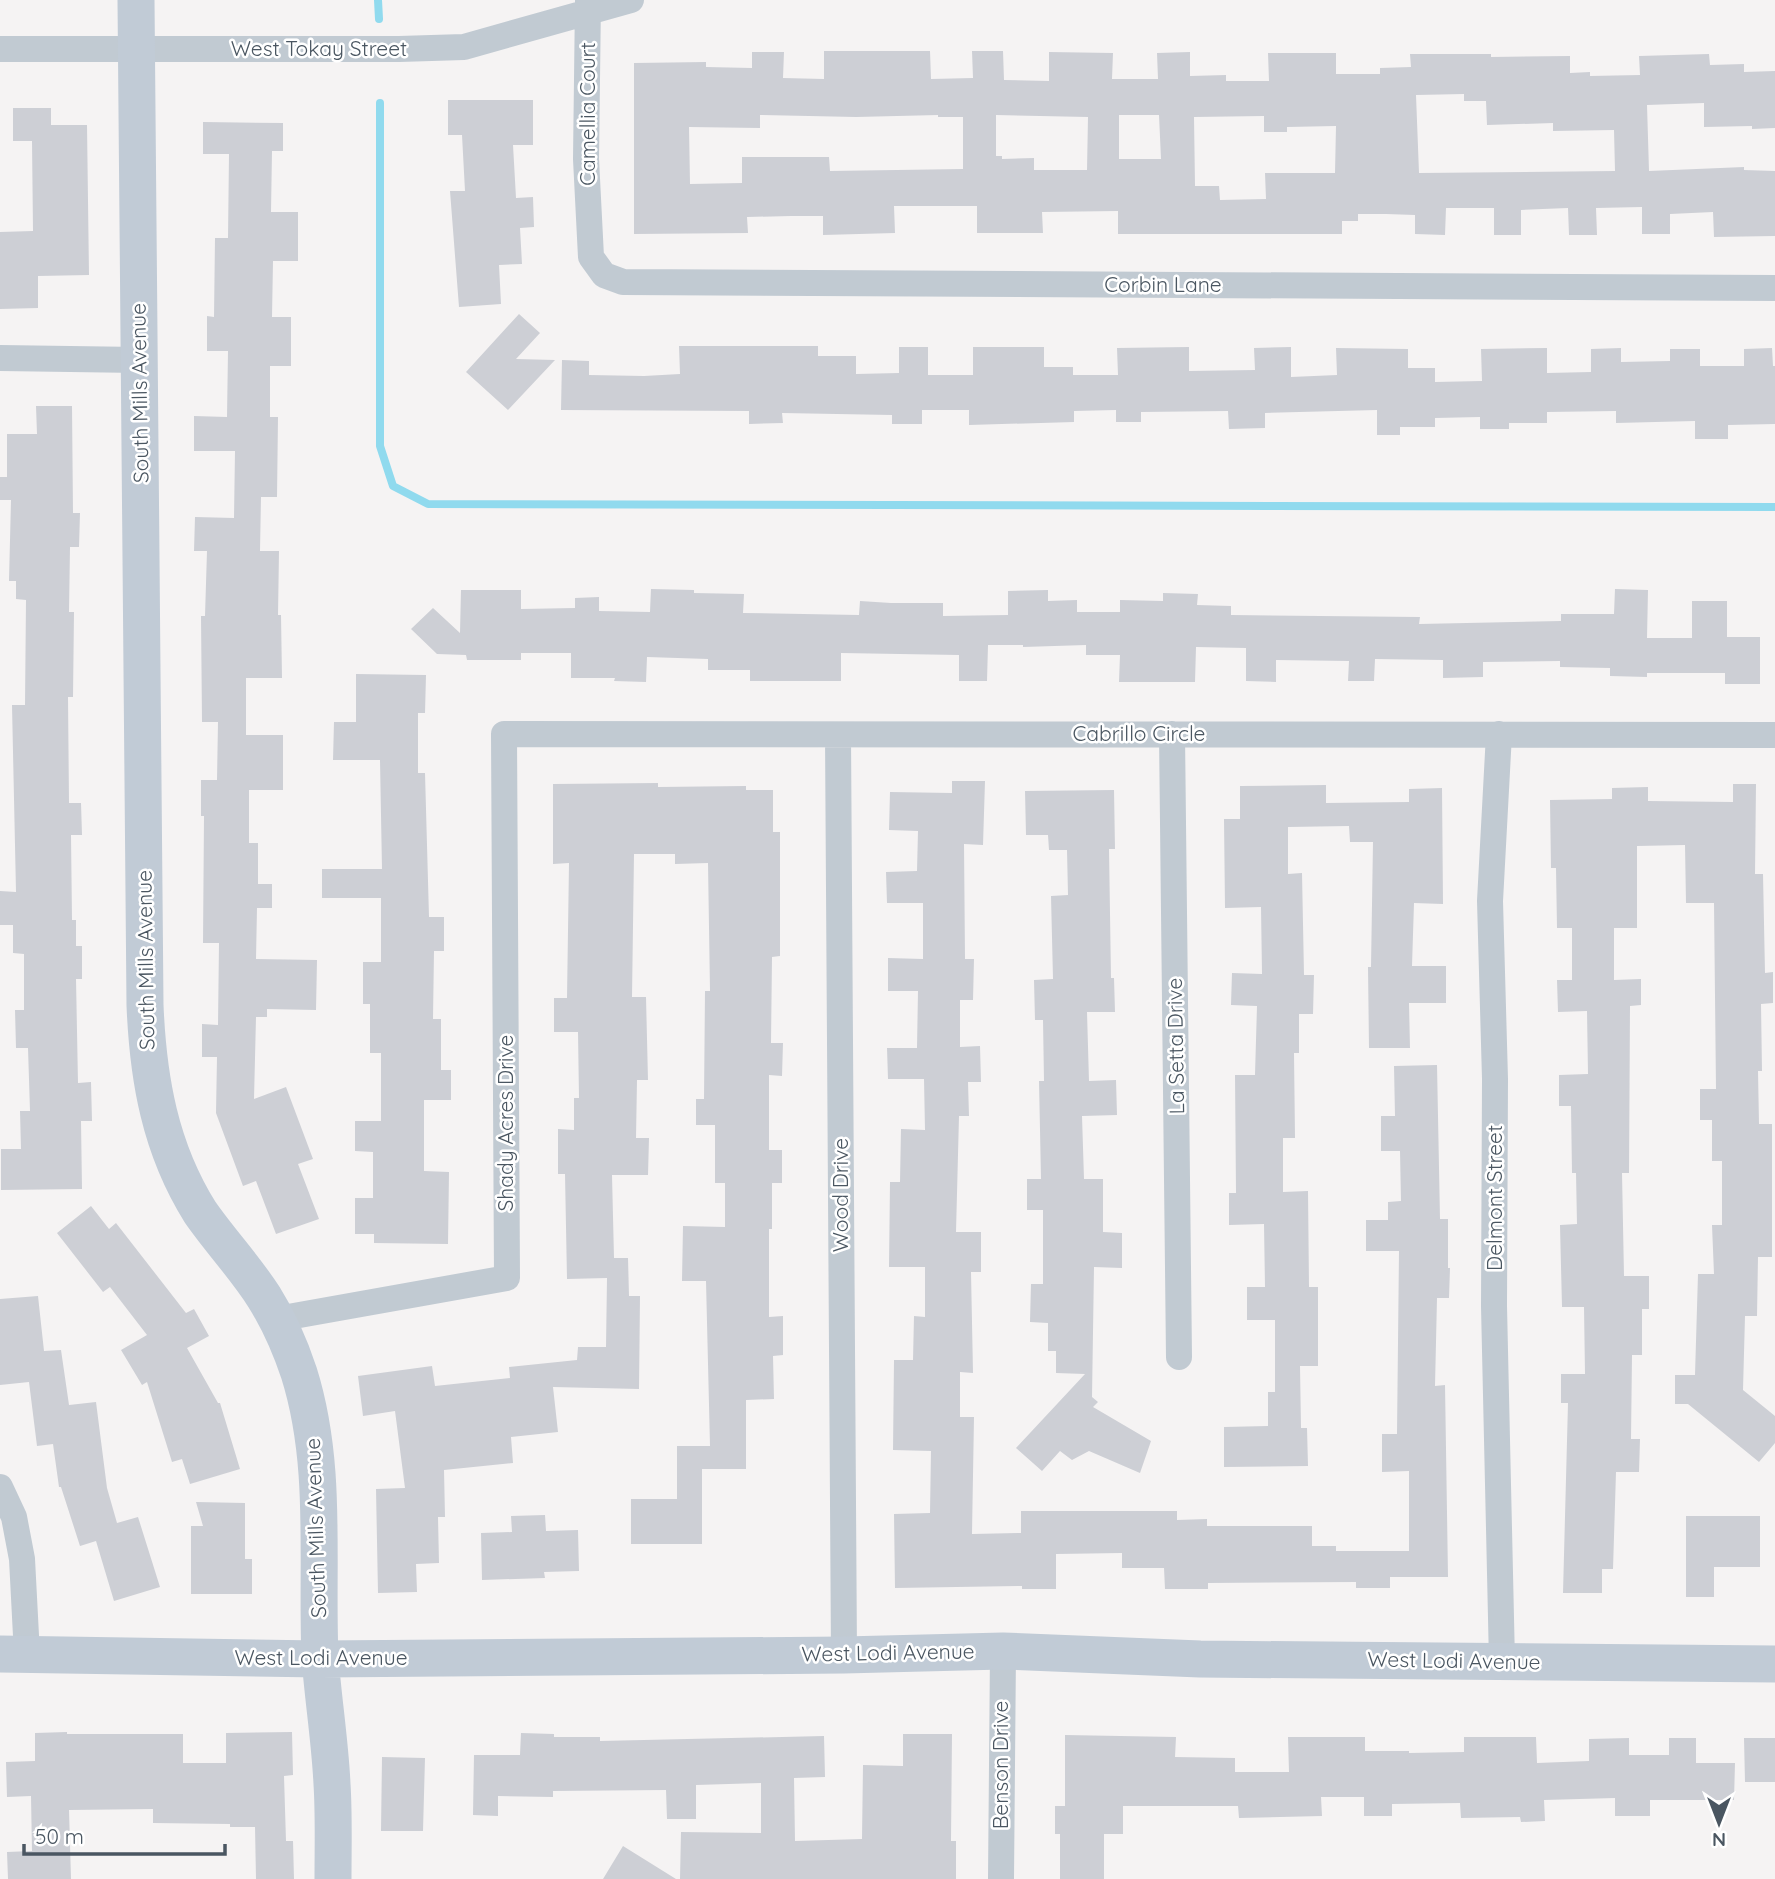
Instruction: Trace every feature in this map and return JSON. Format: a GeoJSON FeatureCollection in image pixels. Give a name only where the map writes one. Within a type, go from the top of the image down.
{"type":"FeatureCollection","features":[{"type":"Feature","properties":{"kind":"street","name":"South Mills Avenue"},"geometry":{"type":"LineString","coordinates":[[136,0],[145,1005],[152,1084],[160,1126],[187,1187],[201,1212],[263,1295],[276,1319],[298,1371],[312,1425],[318,1490],[320,1660],[332,1785],[333,1879]]}},
{"type":"Feature","properties":{"kind":"street","name":"West Tokay Street"},"geometry":{"type":"LineString","coordinates":[[0,49],[464,47],[588,6],[631,0]]}},
{"type":"Feature","properties":{"kind":"street","name":"Camellia Court"},"geometry":{"type":"LineString","coordinates":[[588,6],[586,159],[589,228]]}},
{"type":"Feature","properties":{"kind":"street","name":"Corbin Lane"},"geometry":{"type":"LineString","coordinates":[[589,228],[591,257],[604,275],[623,282],[1775,288]]}},
{"type":"Feature","properties":{"kind":"street"},"geometry":{"type":"LineString","coordinates":[[0,358],[140,360]]}},
{"type":"Feature","properties":{"kind":"street","name":"Shady Acres Drive"},"geometry":{"type":"LineString","coordinates":[[276,1319],[508,1278],[504,734]]}},
{"type":"Feature","properties":{"kind":"street","name":"Cabrillo Circle"},"geometry":{"type":"LineString","coordinates":[[504,734],[1775,735]]}},
{"type":"Feature","properties":{"kind":"street","name":"La Setta Drive"},"geometry":{"type":"LineString","coordinates":[[1172,734],[1179,1357]]}},
{"type":"Feature","properties":{"kind":"street","name":"Delmont Street"},"geometry":{"type":"LineString","coordinates":[[1499,734],[1490,901],[1495,1079],[1494,1306],[1502,1662]]}},
{"type":"Feature","properties":{"kind":"street","name":"Wood Drive"},"geometry":{"type":"LineString","coordinates":[[838,735],[844,1654]]}},
{"type":"Feature","properties":{"kind":"street"},"geometry":{"type":"LineString","coordinates":[[0,1487],[14,1517],[22,1559],[14,1654]]}},
{"type":"Feature","properties":{"kind":"street","name":"West Lodi Avenue"},"geometry":{"type":"LineString","coordinates":[[14,1654],[320,1660],[1003,1650],[1200,1659],[1775,1664]]}},
{"type":"Feature","properties":{"kind":"street","name":"Benson Drive"},"geometry":{"type":"LineString","coordinates":[[1001,1879],[1003,1650]]}},
{"type":"Feature","properties":{"kind":"building"},"geometry":{"type":"Polygon","coordinates":[[[824,51],[930,51],[931,79],[973,78],[972,51],[1003,51],[1004,80],[1049,81],[1049,52],[1113,53],[1112,79],[1158,79],[1157,53],[1190,52],[1190,76],[1226,75],[1226,81],[1269,81],[1268,53],[1336,53],[1336,74],[1380,74],[1380,68],[1411,67],[1410,54],[1570,56],[1570,73],[1590,72],[1590,76],[1640,75],[1639,56],[1709,54],[1710,65],[1744,64],[1744,72],[1775,71],[1775,128],[1704,127],[1704,103],[1647,105],[1649,171],[1744,167],[1744,170],[1775,171],[1775,236],[1714,237],[1713,212],[1670,214],[1670,234],[1642,234],[1642,207],[1596,208],[1597,235],[1569,235],[1568,208],[1521,210],[1521,235],[1494,235],[1494,208],[1446,208],[1445,235],[1415,234],[1415,215],[1386,214],[1358,214],[1358,221],[1342,221],[1342,234],[1118,234],[1118,211],[1042,212],[1043,233],[977,233],[977,206],[894,206],[895,233],[823,235],[823,216],[791,216],[747,217],[748,233],[634,234],[634,63],[706,62],[706,67],[752,68],[752,52],[784,52],[783,78],[824,79],[824,51]],[[1464,94],[1416,95],[1419,173],[1615,171],[1614,130],[1553,131],[1553,123],[1487,125],[1486,101],[1464,101],[1464,94]],[[760,115],[760,128],[689,127],[690,184],[742,183],[742,157],[829,157],[830,171],[963,169],[963,117],[760,115]],[[996,115],[996,156],[1002,156],[1002,159],[1034,158],[1034,170],[1087,170],[1088,117],[996,115]],[[1119,115],[1119,159],[1161,159],[1159,115],[1119,115]],[[1264,116],[1194,117],[1195,186],[1219,186],[1220,200],[1266,199],[1265,173],[1335,173],[1336,126],[1287,127],[1287,132],[1264,132],[1264,116]]]}},
{"type":"Feature","properties":{"kind":"building"},"geometry":{"type":"Polygon","coordinates":[[[448,100],[533,100],[533,145],[513,145],[516,198],[533,197],[534,227],[520,228],[522,264],[499,265],[501,304],[459,307],[450,191],[465,191],[462,135],[448,135],[448,100]]]}},
{"type":"Feature","properties":{"kind":"building"},"geometry":{"type":"Polygon","coordinates":[[[13,108],[51,108],[51,125],[87,125],[89,275],[38,276],[38,308],[0,309],[0,232],[33,231],[32,141],[13,141],[13,108]]]}},
{"type":"Feature","properties":{"kind":"building"},"geometry":{"type":"Polygon","coordinates":[[[203,122],[283,123],[283,151],[272,151],[271,212],[298,212],[298,261],[273,261],[272,317],[291,317],[291,366],[270,366],[270,417],[278,417],[277,497],[261,497],[260,551],[279,551],[278,615],[281,615],[282,678],[246,678],[246,735],[283,735],[283,790],[249,790],[249,843],[258,843],[258,884],[272,884],[272,908],[257,908],[256,959],[317,960],[316,1010],[267,1009],[267,1017],[256,1017],[254,1099],[286,1087],[313,1159],[298,1164],[319,1219],[276,1234],[256,1181],[243,1186],[216,1113],[217,1057],[202,1057],[202,1024],[218,1025],[219,943],[203,943],[204,816],[201,816],[201,780],[217,780],[218,722],[202,722],[201,616],[205,616],[207,551],[194,551],[195,517],[234,518],[235,451],[194,451],[194,416],[227,417],[228,351],[207,351],[207,316],[214,317],[215,238],[228,238],[229,154],[203,154],[203,122]]]}},
{"type":"Feature","properties":{"kind":"building"},"geometry":{"type":"Polygon","coordinates":[[[519,314],[540,333],[516,359],[555,360],[508,410],[466,372],[519,314]]]}},
{"type":"Feature","properties":{"kind":"building"},"geometry":{"type":"Polygon","coordinates":[[[679,346],[818,346],[818,356],[856,356],[856,374],[899,373],[899,347],[928,347],[928,375],[973,375],[973,347],[1044,347],[1044,367],[1073,367],[1073,375],[1118,375],[1117,348],[1189,347],[1189,371],[1255,370],[1254,348],[1291,347],[1291,377],[1337,375],[1336,348],[1408,349],[1408,368],[1435,368],[1435,382],[1482,381],[1481,349],[1547,348],[1547,373],[1591,372],[1591,349],[1621,348],[1621,362],[1670,361],[1670,349],[1700,349],[1700,366],[1744,366],[1744,349],[1772,348],[1775,366],[1775,424],[1728,425],[1728,439],[1695,439],[1695,421],[1616,423],[1616,411],[1547,412],[1547,423],[1509,423],[1509,429],[1480,429],[1480,417],[1435,418],[1435,427],[1400,427],[1400,435],[1377,435],[1377,410],[1265,413],[1265,428],[1229,429],[1228,411],[1141,412],[1141,422],[1116,422],[1116,410],[1074,411],[1074,422],[969,425],[969,410],[922,410],[922,424],[892,424],[892,415],[782,413],[783,423],[749,424],[749,411],[561,410],[562,360],[589,361],[589,375],[680,374],[679,346]]]}},
{"type":"Feature","properties":{"kind":"building"},"geometry":{"type":"Polygon","coordinates":[[[36,406],[72,406],[73,513],[80,513],[79,547],[70,547],[69,612],[74,612],[73,697],[68,697],[69,803],[81,803],[82,835],[71,835],[72,920],[76,920],[76,946],[82,946],[82,979],[76,979],[78,1083],[91,1082],[92,1121],[81,1121],[82,1189],[1,1190],[1,1149],[21,1149],[20,1111],[30,1111],[28,1048],[16,1048],[15,1010],[24,1010],[24,954],[13,953],[13,925],[0,925],[0,891],[16,892],[12,705],[25,705],[26,600],[16,599],[16,581],[9,581],[11,500],[0,500],[0,477],[7,477],[7,434],[37,434],[36,406]]]}},
{"type":"Feature","properties":{"kind":"building"},"geometry":{"type":"Polygon","coordinates":[[[651,589],[744,594],[743,613],[859,615],[860,601],[943,603],[943,616],[1008,615],[1008,591],[1048,590],[1048,601],[1077,600],[1077,612],[1120,612],[1120,600],[1163,601],[1163,593],[1198,594],[1197,605],[1231,606],[1231,615],[1420,617],[1419,624],[1561,621],[1561,614],[1614,614],[1615,589],[1648,590],[1647,638],[1692,638],[1692,601],[1727,601],[1727,637],[1760,637],[1760,684],[1725,684],[1725,673],[1610,676],[1610,668],[1560,667],[1560,661],[1483,662],[1483,677],[1443,678],[1443,660],[1375,659],[1374,681],[1348,681],[1349,661],[1276,660],[1276,682],[1246,681],[1246,648],[1196,647],[1195,682],[1119,682],[1120,655],[1086,655],[1086,645],[988,645],[987,681],[959,681],[959,655],[841,653],[841,681],[750,681],[750,670],[708,670],[708,659],[647,657],[646,682],[614,681],[615,678],[571,678],[571,653],[521,653],[521,660],[467,660],[466,655],[437,654],[411,629],[433,608],[460,633],[461,590],[521,590],[521,609],[575,608],[575,598],[599,597],[599,611],[650,612],[651,589]]]}},
{"type":"Feature","properties":{"kind":"building"},"geometry":{"type":"Polygon","coordinates":[[[356,674],[426,675],[425,713],[418,713],[418,773],[425,773],[429,917],[444,917],[444,951],[434,951],[433,1019],[441,1019],[441,1070],[451,1070],[451,1100],[424,1100],[424,1171],[449,1172],[448,1244],[374,1243],[374,1234],[355,1234],[355,1198],[373,1198],[373,1152],[355,1151],[355,1121],[381,1121],[381,1053],[370,1053],[370,1004],[363,1004],[363,962],[381,962],[381,898],[322,898],[322,869],[382,869],[380,760],[333,760],[334,722],[356,722],[356,674]]]}},
{"type":"Feature","properties":{"kind":"building"},"geometry":{"type":"Polygon","coordinates":[[[952,781],[985,781],[983,845],[964,844],[965,959],[974,959],[973,1000],[960,1000],[960,1047],[980,1046],[981,1082],[968,1082],[969,1116],[959,1116],[956,1232],[981,1232],[981,1272],[971,1272],[973,1373],[960,1372],[960,1417],[974,1417],[972,1534],[1021,1533],[1021,1511],[1177,1511],[1177,1520],[1207,1519],[1207,1526],[1312,1526],[1312,1546],[1336,1546],[1336,1551],[1409,1551],[1409,1471],[1382,1472],[1382,1434],[1397,1434],[1399,1251],[1366,1251],[1366,1220],[1388,1220],[1388,1202],[1401,1201],[1400,1151],[1381,1151],[1381,1116],[1395,1116],[1394,1066],[1437,1065],[1440,1219],[1448,1219],[1450,1268],[1449,1298],[1437,1298],[1435,1386],[1445,1385],[1448,1577],[1390,1577],[1390,1588],[1356,1588],[1356,1582],[1208,1583],[1208,1589],[1165,1589],[1164,1568],[1122,1568],[1122,1553],[1056,1554],[1056,1589],[1022,1589],[1022,1586],[895,1588],[894,1514],[930,1513],[931,1451],[893,1450],[894,1360],[913,1360],[914,1316],[925,1317],[925,1267],[889,1267],[890,1182],[900,1182],[901,1129],[925,1130],[924,1079],[888,1079],[887,1048],[917,1048],[918,991],[888,991],[888,958],[923,959],[923,903],[887,903],[886,872],[917,871],[918,831],[889,830],[890,792],[952,793],[952,781]]]}},
{"type":"Feature","properties":{"kind":"building"},"geometry":{"type":"Polygon","coordinates":[[[658,783],[658,787],[746,786],[746,790],[773,790],[773,832],[780,832],[780,956],[772,957],[771,1043],[783,1043],[782,1076],[769,1075],[769,1150],[782,1150],[782,1183],[772,1183],[772,1229],[769,1229],[769,1317],[783,1316],[783,1355],[773,1356],[774,1399],[746,1400],[746,1469],[702,1469],[702,1544],[631,1544],[631,1499],[677,1499],[677,1446],[710,1446],[706,1281],[682,1281],[683,1226],[725,1227],[725,1183],[715,1183],[715,1125],[696,1125],[696,1099],[704,1099],[705,991],[710,991],[708,863],[675,864],[675,854],[634,854],[632,997],[646,997],[648,1080],[637,1080],[636,1138],[649,1138],[648,1175],[612,1175],[614,1258],[628,1258],[629,1296],[640,1296],[639,1389],[553,1387],[558,1432],[511,1437],[513,1463],[444,1470],[445,1517],[438,1517],[439,1563],[416,1564],[417,1592],[378,1593],[376,1489],[405,1488],[395,1411],[363,1416],[358,1376],[432,1366],[435,1386],[510,1378],[509,1367],[577,1360],[578,1347],[606,1347],[607,1278],[567,1279],[565,1174],[558,1174],[558,1129],[574,1130],[574,1098],[579,1098],[578,1032],[554,1032],[554,998],[567,998],[569,863],[553,864],[553,784],[658,783]]]}},
{"type":"Feature","properties":{"kind":"building"},"geometry":{"type":"Polygon","coordinates":[[[1733,784],[1756,784],[1755,874],[1763,874],[1765,973],[1773,972],[1773,1003],[1761,1004],[1762,1071],[1758,1071],[1759,1124],[1772,1124],[1772,1257],[1758,1257],[1757,1316],[1745,1316],[1743,1390],[1775,1416],[1775,1443],[1759,1462],[1688,1404],[1675,1404],[1675,1375],[1695,1375],[1698,1274],[1714,1274],[1712,1225],[1722,1225],[1722,1161],[1712,1161],[1712,1120],[1700,1120],[1700,1089],[1716,1089],[1714,903],[1686,903],[1685,845],[1637,846],[1637,928],[1614,928],[1614,980],[1641,979],[1641,1005],[1630,1006],[1629,1173],[1622,1173],[1624,1276],[1649,1276],[1649,1309],[1642,1309],[1642,1355],[1632,1355],[1631,1439],[1640,1439],[1639,1472],[1616,1472],[1613,1569],[1602,1569],[1602,1593],[1563,1593],[1568,1403],[1561,1403],[1561,1374],[1585,1374],[1584,1307],[1562,1307],[1560,1225],[1577,1224],[1576,1173],[1572,1173],[1571,1106],[1559,1106],[1559,1075],[1588,1074],[1587,1011],[1558,1012],[1557,980],[1572,980],[1572,928],[1557,928],[1556,868],[1551,868],[1550,800],[1612,799],[1612,788],[1648,787],[1648,801],[1733,802],[1733,784]]]}},
{"type":"Feature","properties":{"kind":"building"},"geometry":{"type":"Polygon","coordinates":[[[1326,785],[1326,803],[1409,802],[1409,789],[1442,788],[1443,904],[1414,903],[1412,966],[1446,966],[1446,1003],[1409,1003],[1410,1048],[1369,1048],[1368,967],[1371,967],[1373,842],[1350,842],[1349,826],[1288,827],[1288,874],[1302,873],[1304,975],[1314,975],[1313,1014],[1299,1014],[1299,1053],[1294,1053],[1295,1138],[1283,1138],[1283,1192],[1308,1191],[1309,1287],[1318,1287],[1318,1366],[1300,1366],[1301,1428],[1307,1428],[1308,1466],[1224,1467],[1224,1427],[1268,1426],[1268,1392],[1275,1392],[1275,1320],[1247,1320],[1247,1287],[1265,1287],[1264,1224],[1229,1225],[1229,1193],[1236,1193],[1235,1075],[1255,1075],[1257,1006],[1231,1005],[1232,973],[1262,974],[1261,907],[1225,908],[1224,819],[1240,819],[1240,786],[1326,785]]]}},
{"type":"Feature","properties":{"kind":"building"},"geometry":{"type":"Polygon","coordinates":[[[1114,790],[1115,849],[1109,849],[1111,978],[1114,978],[1115,1012],[1087,1012],[1089,1081],[1116,1080],[1117,1115],[1082,1116],[1084,1179],[1103,1179],[1103,1232],[1122,1233],[1122,1268],[1094,1267],[1092,1397],[1098,1402],[1093,1407],[1151,1441],[1140,1473],[1089,1451],[1072,1460],[1060,1451],[1042,1471],[1016,1448],[1085,1374],[1056,1373],[1056,1351],[1048,1351],[1048,1323],[1030,1322],[1031,1284],[1043,1284],[1043,1210],[1027,1210],[1027,1179],[1041,1179],[1039,1081],[1044,1081],[1043,1020],[1035,1020],[1034,980],[1053,979],[1051,896],[1068,895],[1067,850],[1049,850],[1048,835],[1026,835],[1025,791],[1114,790]]]}},
{"type":"Feature","properties":{"kind":"building"},"geometry":{"type":"Polygon","coordinates":[[[91,1206],[109,1229],[116,1223],[186,1313],[194,1309],[209,1336],[187,1348],[220,1403],[240,1469],[190,1484],[182,1459],[172,1462],[147,1382],[142,1385],[121,1350],[147,1335],[110,1287],[103,1292],[57,1233],[91,1206]]]}},
{"type":"Feature","properties":{"kind":"building"},"geometry":{"type":"Polygon","coordinates":[[[38,1296],[44,1351],[61,1350],[69,1405],[96,1402],[107,1488],[117,1523],[138,1517],[160,1587],[114,1601],[96,1541],[80,1546],[59,1487],[53,1444],[37,1446],[29,1382],[0,1385],[0,1299],[38,1296]]]}},
{"type":"Feature","properties":{"kind":"building"},"geometry":{"type":"Polygon","coordinates":[[[196,1502],[245,1503],[245,1559],[252,1559],[252,1594],[191,1594],[191,1526],[203,1526],[196,1502]]]}},
{"type":"Feature","properties":{"kind":"building"},"geometry":{"type":"Polygon","coordinates":[[[545,1515],[546,1531],[578,1530],[579,1571],[544,1572],[545,1578],[482,1580],[481,1533],[512,1532],[511,1516],[545,1515]]]}},
{"type":"Feature","properties":{"kind":"building"},"geometry":{"type":"Polygon","coordinates":[[[1686,1516],[1760,1516],[1760,1567],[1714,1567],[1714,1597],[1686,1597],[1686,1516]]]}},
{"type":"Feature","properties":{"kind":"building"},"geometry":{"type":"Polygon","coordinates":[[[292,1732],[293,1775],[284,1776],[286,1841],[293,1841],[294,1879],[256,1879],[255,1827],[153,1823],[153,1809],[69,1810],[71,1879],[8,1879],[7,1852],[32,1851],[31,1796],[7,1797],[6,1762],[35,1761],[35,1733],[183,1734],[183,1763],[226,1763],[226,1733],[292,1732]]]}},
{"type":"Feature","properties":{"kind":"building"},"geometry":{"type":"Polygon","coordinates":[[[521,1733],[554,1734],[554,1737],[600,1737],[600,1741],[824,1736],[825,1777],[794,1778],[795,1841],[862,1839],[863,1765],[903,1766],[903,1734],[952,1734],[951,1841],[956,1841],[956,1879],[680,1879],[681,1832],[761,1833],[761,1783],[696,1785],[696,1819],[667,1819],[666,1790],[553,1791],[553,1797],[498,1796],[498,1816],[473,1815],[474,1755],[520,1755],[521,1733]]]}},
{"type":"Feature","properties":{"kind":"building"},"geometry":{"type":"Polygon","coordinates":[[[1065,1735],[1176,1737],[1175,1757],[1235,1758],[1235,1772],[1289,1772],[1288,1737],[1365,1737],[1365,1751],[1409,1753],[1464,1752],[1464,1737],[1536,1737],[1537,1763],[1589,1761],[1589,1739],[1629,1738],[1629,1755],[1669,1755],[1669,1738],[1696,1738],[1696,1763],[1735,1763],[1734,1800],[1650,1800],[1650,1816],[1615,1816],[1615,1798],[1544,1800],[1545,1821],[1521,1822],[1520,1817],[1461,1818],[1460,1803],[1392,1804],[1392,1816],[1364,1816],[1364,1797],[1321,1797],[1322,1816],[1239,1818],[1238,1806],[1123,1806],[1123,1834],[1104,1834],[1104,1879],[1060,1879],[1060,1834],[1055,1834],[1055,1806],[1065,1806],[1065,1735]]]}},
{"type":"Feature","properties":{"kind":"building"},"geometry":{"type":"Polygon","coordinates":[[[1744,1738],[1775,1738],[1775,1782],[1745,1782],[1744,1738]]]}},
{"type":"Feature","properties":{"kind":"building"},"geometry":{"type":"Polygon","coordinates":[[[382,1757],[425,1758],[423,1831],[381,1831],[382,1757]]]}},
{"type":"Feature","properties":{"kind":"building"},"geometry":{"type":"Polygon","coordinates":[[[623,1846],[676,1879],[603,1879],[623,1846]]]}},
{"type":"Feature","properties":{"kind":"waterway"},"geometry":{"type":"LineString","coordinates":[[378,0],[379,19]]}},
{"type":"Feature","properties":{"kind":"waterway"},"geometry":{"type":"LineString","coordinates":[[380,103],[380,446],[393,486],[428,504],[1775,507]]}}]}
